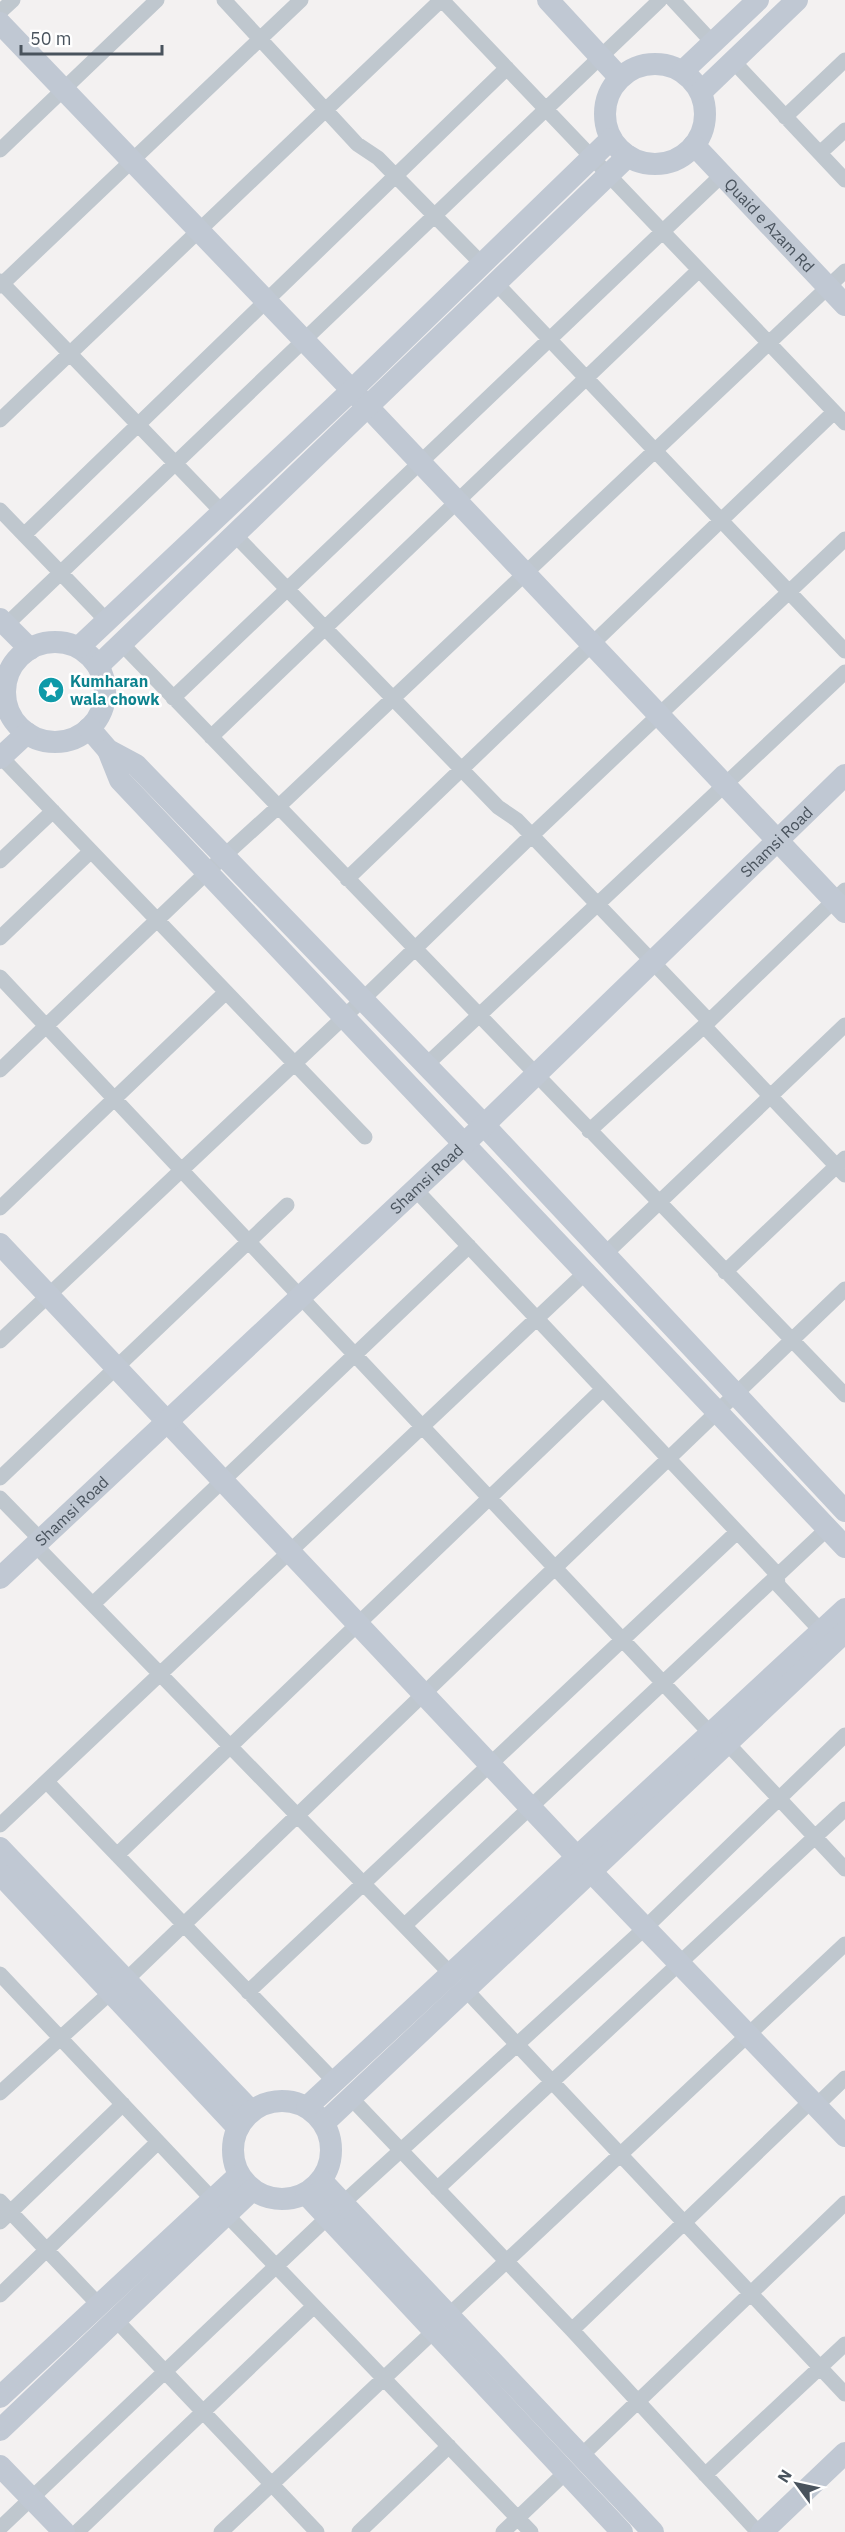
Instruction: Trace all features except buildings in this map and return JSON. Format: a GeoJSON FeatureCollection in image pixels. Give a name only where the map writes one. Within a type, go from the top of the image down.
{"type":"FeatureCollection","features":[{"type":"Feature","properties":{"kind":"street"},"geometry":{"type":"LineString","coordinates":[[0,12],[13,0]]}},
{"type":"Feature","properties":{"kind":"street"},"geometry":{"type":"LineString","coordinates":[[0,150],[157,0]]}},
{"type":"Feature","properties":{"kind":"street"},"geometry":{"type":"LineString","coordinates":[[224,0],[357,144],[378,158],[482,264]]}},
{"type":"Feature","properties":{"kind":"street"},"geometry":{"type":"LineString","coordinates":[[222,512],[1,283],[301,0]]}},
{"type":"Feature","properties":{"kind":"street"},"geometry":{"type":"LineString","coordinates":[[0,420],[442,0],[845,423]]}},
{"type":"Feature","properties":{"kind":"street"},"geometry":{"type":"LineString","coordinates":[[548,0],[620,78]]}},
{"type":"Feature","properties":{"kind":"street"},"geometry":{"type":"LineString","coordinates":[[30,649],[3,622],[61,573],[660,0]]}},
{"type":"Feature","properties":{"kind":"street"},"geometry":{"type":"LineString","coordinates":[[673,0],[713,42]]}},
{"type":"Feature","properties":{"kind":"street"},"geometry":{"type":"LineString","coordinates":[[683,71],[758,0]]}},
{"type":"Feature","properties":{"kind":"street"},"geometry":{"type":"LineString","coordinates":[[701,92],[797,0]]}},
{"type":"Feature","properties":{"kind":"street"},"geometry":{"type":"LineString","coordinates":[[0,22],[777,840],[841,901],[589,1131]]}},
{"type":"Feature","properties":{"kind":"street"},"geometry":{"type":"LineString","coordinates":[[785,117],[845,60]]}},
{"type":"Feature","properties":{"kind":"street"},"geometry":{"type":"LineString","coordinates":[[733,61],[845,180]]}},
{"type":"Feature","properties":{"kind":"street"},"geometry":{"type":"LineString","coordinates":[[647,64],[662,64],[683,71],[693,79],[701,92],[706,110],[703,129],[694,146],[682,156],[667,163],[651,164],[628,156],[618,148],[611,139],[606,123],[605,107],[610,92],[620,78],[632,69],[647,64]]}},
{"type":"Feature","properties":{"kind":"street"},"geometry":{"type":"LineString","coordinates":[[24,535],[507,68]]}},
{"type":"Feature","properties":{"kind":"street"},"geometry":{"type":"LineString","coordinates":[[820,153],[845,130]]}},
{"type":"Feature","properties":{"kind":"street"},"geometry":{"type":"LineString","coordinates":[[98,666],[234,534],[482,264],[611,139]]}},
{"type":"Feature","properties":{"kind":"street","name":"Quaid e Azam Rd"},"geometry":{"type":"LineString","coordinates":[[694,146],[845,305]]}},
{"type":"Feature","properties":{"kind":"street"},"geometry":{"type":"LineString","coordinates":[[79,647],[222,512],[496,283],[628,156]]}},
{"type":"Feature","properties":{"kind":"street"},"geometry":{"type":"LineString","coordinates":[[173,698],[722,175]]}},
{"type":"Feature","properties":{"kind":"street"},"geometry":{"type":"LineString","coordinates":[[211,737],[699,270]]}},
{"type":"Feature","properties":{"kind":"street"},"geometry":{"type":"LineString","coordinates":[[0,1070],[845,271]]}},
{"type":"Feature","properties":{"kind":"street"},"geometry":{"type":"LineString","coordinates":[[496,283],[845,651]]}},
{"type":"Feature","properties":{"kind":"street"},"geometry":{"type":"LineString","coordinates":[[347,879],[834,412]]}},
{"type":"Feature","properties":{"kind":"street"},"geometry":{"type":"LineString","coordinates":[[0,510],[107,621]]}},
{"type":"Feature","properties":{"kind":"street"},"geometry":{"type":"LineString","coordinates":[[234,534],[498,807],[517,820],[651,961],[771,1096],[842,1166],[725,1272]]}},
{"type":"Feature","properties":{"kind":"street"},"geometry":{"type":"LineString","coordinates":[[0,1341],[415,950],[531,836],[845,539]]}},
{"type":"Feature","properties":{"kind":"street"},"geometry":{"type":"LineString","coordinates":[[61,642],[79,647],[98,666],[105,692],[103,705],[98,718],[89,728],[74,738],[58,742],[42,740],[5,719],[6,658],[30,649],[42,643],[61,642]]}},
{"type":"Feature","properties":{"kind":"street"},"geometry":{"type":"LineString","coordinates":[[121,643],[845,1395]]}},
{"type":"Feature","properties":{"kind":"street"},"geometry":{"type":"LineString","coordinates":[[425,1066],[845,672]]}},
{"type":"Feature","properties":{"kind":"street"},"geometry":{"type":"LineString","coordinates":[[89,728],[108,750],[120,780],[845,1546]]}},
{"type":"Feature","properties":{"kind":"street"},"geometry":{"type":"LineString","coordinates":[[27,733],[1,758],[365,1137]]}},
{"type":"Feature","properties":{"kind":"street"},"geometry":{"type":"LineString","coordinates":[[108,750],[136,765],[484,1125],[845,1511]]}},
{"type":"Feature","properties":{"kind":"street","name":"Shamsi Road"},"geometry":{"type":"LineString","coordinates":[[0,1578],[167,1419],[484,1125],[534,1074],[845,775]]}},
{"type":"Feature","properties":{"kind":"street"},"geometry":{"type":"LineString","coordinates":[[0,861],[53,811]]}},
{"type":"Feature","properties":{"kind":"street"},"geometry":{"type":"LineString","coordinates":[[0,938],[91,851]]}},
{"type":"Feature","properties":{"kind":"street"},"geometry":{"type":"LineString","coordinates":[[0,977],[622,1640],[845,1869]]}},
{"type":"Feature","properties":{"kind":"street"},"geometry":{"type":"LineString","coordinates":[[0,1208],[226,992]]}},
{"type":"Feature","properties":{"kind":"street"},"geometry":{"type":"LineString","coordinates":[[605,1254],[845,1025]]}},
{"type":"Feature","properties":{"kind":"street"},"geometry":{"type":"LineString","coordinates":[[415,1189],[777,1574],[778,1585],[821,1631]]}},
{"type":"Feature","properties":{"kind":"street"},"geometry":{"type":"LineString","coordinates":[[0,1478],[287,1205]]}},
{"type":"Feature","properties":{"kind":"street"},"geometry":{"type":"LineString","coordinates":[[0,1244],[584,1865],[845,2136]]}},
{"type":"Feature","properties":{"kind":"street"},"geometry":{"type":"LineString","coordinates":[[93,1604],[469,1246]]}},
{"type":"Feature","properties":{"kind":"street"},"geometry":{"type":"LineString","coordinates":[[0,1825],[162,1675],[586,1272]]}},
{"type":"Feature","properties":{"kind":"street"},"geometry":{"type":"LineString","coordinates":[[0,2093],[184,1925],[845,1289]]}},
{"type":"Feature","properties":{"kind":"street"},"geometry":{"type":"LineString","coordinates":[[117,1855],[603,1389]]}},
{"type":"Feature","properties":{"kind":"street"},"geometry":{"type":"LineString","coordinates":[[0,1498],[93,1604],[405,1925],[845,2394]]}},
{"type":"Feature","properties":{"kind":"street"},"geometry":{"type":"LineString","coordinates":[[405,1925],[828,1528]]}},
{"type":"Feature","properties":{"kind":"street"},"geometry":{"type":"LineString","coordinates":[[248,1992],[737,1532]]}},
{"type":"Feature","properties":{"kind":"street"},"geometry":{"type":"LineString","coordinates":[[719,1739],[821,1631],[845,1609]]}},
{"type":"Feature","properties":{"kind":"street"},"geometry":{"type":"LineString","coordinates":[[307,2108],[334,2081],[458,1982],[719,1739],[845,1632]]}},
{"type":"Feature","properties":{"kind":"street"},"geometry":{"type":"LineString","coordinates":[[0,2528],[335,2210],[645,1928],[845,1735]]}},
{"type":"Feature","properties":{"kind":"street"},"geometry":{"type":"LineString","coordinates":[[47,1782],[334,2081]]}},
{"type":"Feature","properties":{"kind":"street"},"geometry":{"type":"LineString","coordinates":[[437,2190],[845,1809]]}},
{"type":"Feature","properties":{"kind":"street"},"geometry":{"type":"LineString","coordinates":[[0,1848],[118,1986],[245,2120]]}},
{"type":"Feature","properties":{"kind":"street"},"geometry":{"type":"LineString","coordinates":[[0,1874],[118,1986]]}},
{"type":"Feature","properties":{"kind":"street"},"geometry":{"type":"LineString","coordinates":[[221,2532],[845,1944]]}},
{"type":"Feature","properties":{"kind":"street"},"geometry":{"type":"LineString","coordinates":[[0,1974],[531,2532]]}},
{"type":"Feature","properties":{"kind":"street"},"geometry":{"type":"LineString","coordinates":[[324,2123],[351,2098],[458,1982]]}},
{"type":"Feature","properties":{"kind":"street"},"geometry":{"type":"LineString","coordinates":[[572,2331],[813,2103],[845,2078]]}},
{"type":"Feature","properties":{"kind":"street"},"geometry":{"type":"LineString","coordinates":[[351,2098],[760,2532],[845,2453]]}},
{"type":"Feature","properties":{"kind":"street"},"geometry":{"type":"LineString","coordinates":[[282,2100],[299,2103],[307,2108],[324,2123],[331,2139],[332,2156],[327,2172],[314,2187],[292,2199],[278,2200],[265,2197],[245,2182],[234,2162],[232,2148],[245,2120],[266,2103],[282,2100]]}},
{"type":"Feature","properties":{"kind":"street"},"geometry":{"type":"LineString","coordinates":[[123,2104],[4,2211],[107,2312],[316,2532]]}},
{"type":"Feature","properties":{"kind":"street"},"geometry":{"type":"LineString","coordinates":[[0,2295],[158,2142]]}},
{"type":"Feature","properties":{"kind":"street"},"geometry":{"type":"LineString","coordinates":[[0,2397],[107,2312],[245,2182]]}},
{"type":"Feature","properties":{"kind":"street"},"geometry":{"type":"LineString","coordinates":[[314,2187],[574,2464],[653,2532]]}},
{"type":"Feature","properties":{"kind":"street"},"geometry":{"type":"LineString","coordinates":[[503,2532],[845,2203]]}},
{"type":"Feature","properties":{"kind":"street"},"geometry":{"type":"LineString","coordinates":[[77,2532],[314,2306]]}},
{"type":"Feature","properties":{"kind":"street"},"geometry":{"type":"LineString","coordinates":[[0,2430],[107,2312]]}},
{"type":"Feature","properties":{"kind":"street"},"geometry":{"type":"LineString","coordinates":[[705,2475],[845,2344]]}},
{"type":"Feature","properties":{"kind":"street"},"geometry":{"type":"LineString","coordinates":[[359,2532],[449,2446]]}},
{"type":"Feature","properties":{"kind":"street"},"geometry":{"type":"LineString","coordinates":[[574,2464],[622,2532]]}},
{"type":"Feature","properties":{"kind":"street"},"geometry":{"type":"LineString","coordinates":[[0,2466],[64,2532]]}},
{"type":"Feature","properties":{"kind":"place","name":"Kumharan wala chowk"},"geometry":{"type":"Point","coordinates":[51,690]}}]}
